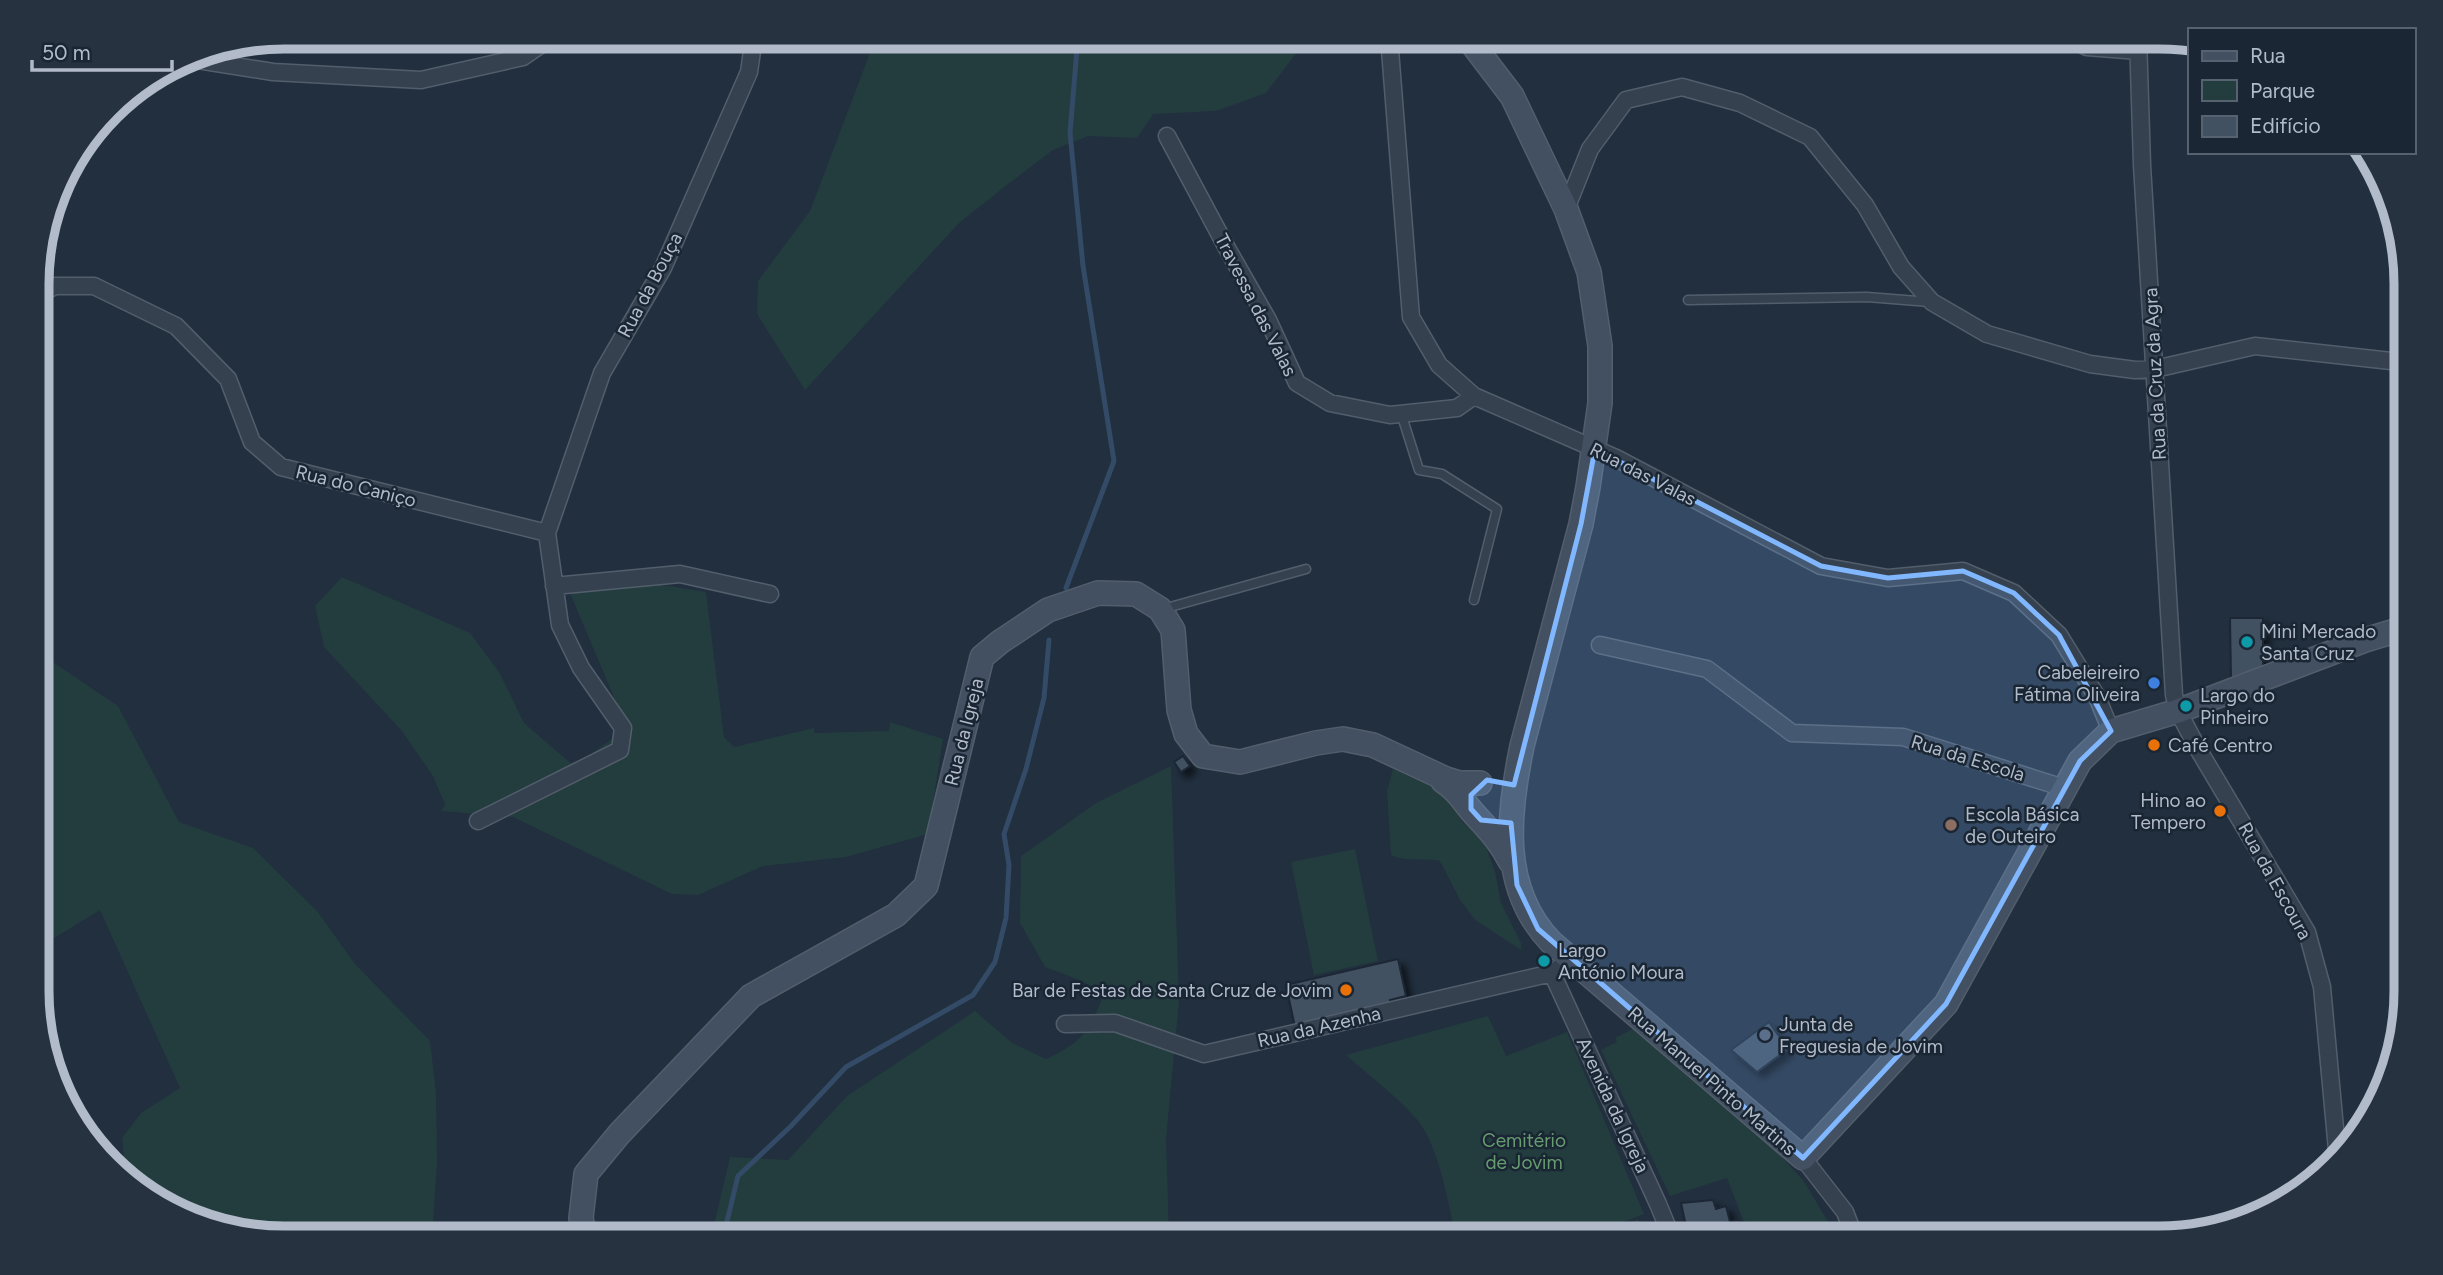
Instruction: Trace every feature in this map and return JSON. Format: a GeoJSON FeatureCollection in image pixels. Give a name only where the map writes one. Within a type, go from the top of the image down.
{"type":"FeatureCollection","features":[{"type":"Feature","properties":{"kind":"street","name":"Rua das Valas"},"geometry":{"type":"LineString","coordinates":[[1390,49],[1410,317],[1439,365],[1474,396],[1594,449],[1821,566],[1888,578],[1963,571],[2014,593],[2059,635],[2097,697],[2111,731]]}},
{"type":"Feature","properties":{"kind":"street"},"geometry":{"type":"LineString","coordinates":[[1476,49],[1512,96],[1566,209],[1589,272],[1600,346],[1600,403],[1581,524],[1522,746],[1513,769],[1487,781],[1471,794],[1476,815]]}},
{"type":"Feature","properties":{"kind":"street","name":"Rua da Cruz da Agra"},"geometry":{"type":"LineString","coordinates":[[2139,49],[2143,165],[2173,685],[2178,711]]}},
{"type":"Feature","properties":{"kind":"street"},"geometry":{"type":"LineString","coordinates":[[208,62],[273,72],[421,80],[523,57],[533,50]]}},
{"type":"Feature","properties":{"kind":"street","name":"Rua da Bouça"},"geometry":{"type":"LineString","coordinates":[[548,533],[602,373],[663,268],[749,72],[752,50]]}},
{"type":"Feature","properties":{"kind":"street"},"geometry":{"type":"LineString","coordinates":[[1566,209],[1590,149],[1626,100],[1682,87],[1740,103],[1810,137],[1865,205],[1901,267],[1933,302],[1987,334],[2090,364],[2135,370],[2155,369],[2255,346],[2391,361]]}},
{"type":"Feature","properties":{"kind":"street","name":"Travessa das Valas"},"geometry":{"type":"LineString","coordinates":[[1167,136],[1268,320],[1297,383],[1330,403],[1390,415],[1457,408],[1474,396]]}},
{"type":"Feature","properties":{"kind":"street","name":"Rua do Caniço"},"geometry":{"type":"LineString","coordinates":[[50,289],[55,286],[94,286],[176,326],[228,379],[252,442],[281,467],[548,533]]}},
{"type":"Feature","properties":{"kind":"street"},"geometry":{"type":"LineString","coordinates":[[478,821],[620,750],[623,728],[581,668],[560,625],[548,533]]}},
{"type":"Feature","properties":{"kind":"street"},"geometry":{"type":"LineString","coordinates":[[554,586],[680,574],[769,594]]}},
{"type":"Feature","properties":{"kind":"street","name":"Rua da Igreja"},"geometry":{"type":"LineString","coordinates":[[583,1226],[586,1174],[620,1133],[751,996],[896,915],[926,886],[982,657],[1048,610],[1098,593],[1136,594],[1160,609]]}},
{"type":"Feature","properties":{"kind":"street"},"geometry":{"type":"LineString","coordinates":[[1160,609],[1173,630],[1179,710],[1186,734],[1203,756],[1240,762],[1343,739],[1373,745],[1459,783],[1487,781],[1507,785],[1513,804],[1502,821],[1488,823],[1476,815],[1455,789],[1432,773]]}},
{"type":"Feature","properties":{"kind":"street"},"geometry":{"type":"LineString","coordinates":[[1802,1158],[1946,1004],[2080,761],[2111,731],[2178,711],[2394,631]]}},
{"type":"Feature","properties":{"kind":"street","name":"Rua da Escola"},"geometry":{"type":"LineString","coordinates":[[1600,645],[1707,669],[1792,733],[1903,737],[2064,788]]}},
{"type":"Feature","properties":{"kind":"street","name":"Rua da Escoura"},"geometry":{"type":"LineString","coordinates":[[2178,711],[2307,932],[2322,987],[2337,1145]]}},
{"type":"Feature","properties":{"kind":"street","name":"Rua Manuel Pinto Martins"},"geometry":{"type":"LineString","coordinates":[[1522,746],[1515,783],[1510,839],[1513,867],[1531,917],[1561,965],[1802,1158],[1845,1212],[1850,1225]]}},
{"type":"Feature","properties":{"kind":"street","name":"Rua Manuel Pinto Martins"},"geometry":{"type":"LineString","coordinates":[[1476,815],[1497,839],[1513,867]]}},
{"type":"Feature","properties":{"kind":"street","name":"Rua da Azenha"},"geometry":{"type":"LineString","coordinates":[[1065,1024],[1115,1023],[1204,1054],[1561,965]]}},
{"type":"Feature","properties":{"kind":"street","name":"Avenida da Igreja"},"geometry":{"type":"LineString","coordinates":[[1561,965],[1667,1225]]}},
{"type":"Feature","properties":{"kind":"lane"},"geometry":{"type":"LineString","coordinates":[[1688,300],[1867,297],[1933,302]]}},
{"type":"Feature","properties":{"kind":"lane"},"geometry":{"type":"LineString","coordinates":[[1401,413],[1419,470],[1442,474],[1497,509],[1474,600]]}},
{"type":"Feature","properties":{"kind":"lane"},"geometry":{"type":"LineString","coordinates":[[1160,609],[1306,569]]}},
{"type":"Feature","properties":{"kind":"highlighted area"},"geometry":{"type":"Polygon","coordinates":[[[1595,449],[1821,566],[1888,578],[1963,571],[2014,593],[2059,635],[2111,731],[2080,761],[1946,1004],[1803,1158],[1538,929],[1517,885],[1511,823],[1481,820],[1471,809],[1471,795],[1487,780],[1514,785],[1581,524],[1595,449]]]}},
{"type":"Feature","properties":{"kind":"green space"},"geometry":{"type":"Polygon","coordinates":[[[1297,49],[1266,93],[1216,111],[1153,114],[1137,138],[1088,136],[1053,150],[959,223],[805,390],[757,314],[758,281],[810,211],[871,50],[1297,49]]]}},
{"type":"Feature","properties":{"kind":"green space"},"geometry":{"type":"Polygon","coordinates":[[[342,577],[470,633],[499,672],[524,723],[574,766],[627,728],[569,591],[637,581],[706,592],[724,737],[734,747],[814,728],[814,733],[889,731],[890,722],[943,739],[928,834],[846,857],[763,866],[698,895],[672,894],[513,817],[441,811],[445,804],[433,776],[402,731],[324,647],[315,606],[342,577]]]}},
{"type":"Feature","properties":{"kind":"green space"},"geometry":{"type":"Polygon","coordinates":[[[49,660],[118,706],[179,822],[253,848],[317,911],[355,964],[430,1041],[436,1093],[437,1163],[433,1226],[284,1226],[238,1221],[209,1214],[180,1202],[129,1168],[124,1163],[122,1138],[141,1113],[180,1088],[100,910],[51,940],[49,660]]]}},
{"type":"Feature","properties":{"kind":"green space"},"geometry":{"type":"Polygon","coordinates":[[[1171,766],[1179,1001],[1166,1139],[1169,1226],[714,1226],[730,1157],[788,1160],[847,1096],[975,1011],[1012,1043],[1046,1059],[1077,1041],[1089,1026],[1104,994],[1082,981],[1045,967],[1020,923],[1021,856],[1096,803],[1171,766]]]}},
{"type":"Feature","properties":{"kind":"green space"},"geometry":{"type":"Polygon","coordinates":[[[1393,769],[1440,790],[1463,823],[1474,830],[1485,845],[1495,871],[1501,903],[1521,943],[1521,950],[1475,920],[1460,900],[1440,861],[1404,859],[1391,855],[1387,791],[1393,769]]]}},
{"type":"Feature","properties":{"kind":"green space"},"geometry":{"type":"Polygon","coordinates":[[[1355,849],[1378,961],[1314,975],[1291,862],[1355,849]]]}},
{"type":"Feature","properties":{"kind":"green space","name":"Cemitério de Jovim"},"geometry":{"type":"Polygon","coordinates":[[[1488,1016],[1506,1056],[1567,1032],[1644,1214],[1616,1225],[1453,1225],[1436,1157],[1423,1128],[1398,1100],[1346,1055],[1488,1016]]]}},
{"type":"Feature","properties":{"kind":"green space"},"geometry":{"type":"Polygon","coordinates":[[[1636,1027],[1769,1143],[1803,1180],[1830,1225],[1745,1225],[1727,1178],[1670,1196],[1601,1050],[1617,1042],[1615,1038],[1636,1027]]]}},
{"type":"Feature","properties":{"kind":"green space"},"geometry":{"type":"Polygon","coordinates":[[[1638,1219],[1641,1225],[1624,1225],[1638,1219]]]}},
{"type":"Feature","properties":{"kind":"building","name":"Mini Mercado Santa Cruz"},"geometry":{"type":"Polygon","coordinates":[[[2230,618],[2263,618],[2263,667],[2231,678],[2230,618]]]}},
{"type":"Feature","properties":{"kind":"building"},"geometry":{"type":"Polygon","coordinates":[[[1183,756],[1190,766],[1181,772],[1174,762],[1183,756]]]}},
{"type":"Feature","properties":{"kind":"building","name":"Bar de Festas de Santa Cruz de Jovim"},"geometry":{"type":"Polygon","coordinates":[[[1398,959],[1406,996],[1390,1000],[1391,1004],[1295,1027],[1286,985],[1398,959]]]}},
{"type":"Feature","properties":{"kind":"building","name":"Junta de Freguesia de Jovim"},"geometry":{"type":"Polygon","coordinates":[[[1769,1022],[1788,1049],[1757,1072],[1731,1050],[1769,1022]]]}},
{"type":"Feature","properties":{"kind":"building"},"geometry":{"type":"Polygon","coordinates":[[[1713,1200],[1716,1209],[1726,1206],[1730,1222],[1738,1220],[1739,1225],[1686,1225],[1681,1203],[1713,1200]]]}},
{"type":"Feature","properties":{"kind":"waterway"},"geometry":{"type":"LineString","coordinates":[[1066,588],[1114,461],[1083,266],[1070,133],[1077,50]]}},
{"type":"Feature","properties":{"kind":"waterway"},"geometry":{"type":"LineString","coordinates":[[726,1226],[738,1176],[791,1126],[846,1067],[973,995],[995,962],[1006,918],[1009,865],[1004,834],[1026,769],[1044,698],[1049,640]]}},
{"type":"Feature","properties":{"kind":"place","name":"Mini Mercado Santa Cruz"},"geometry":{"type":"Point","coordinates":[2247,642]}},
{"type":"Feature","properties":{"kind":"place","name":"Cabeleireiro Fátima Oliveira"},"geometry":{"type":"Point","coordinates":[2154,683]}},
{"type":"Feature","properties":{"kind":"place","name":"Largo do Pinheiro"},"geometry":{"type":"Point","coordinates":[2186,706]}},
{"type":"Feature","properties":{"kind":"place","name":"Café Centro"},"geometry":{"type":"Point","coordinates":[2154,745]}},
{"type":"Feature","properties":{"kind":"place","name":"Hino ao Tempero"},"geometry":{"type":"Point","coordinates":[2220,811]}},
{"type":"Feature","properties":{"kind":"place","name":"Escola Básica de Outeiro"},"geometry":{"type":"Point","coordinates":[1951,825]}},
{"type":"Feature","properties":{"kind":"place","name":"Largo António Moura"},"geometry":{"type":"Point","coordinates":[1544,961]}},
{"type":"Feature","properties":{"kind":"place","name":"Bar de Festas de Santa Cruz de Jovim"},"geometry":{"type":"Point","coordinates":[1346,990]}},
{"type":"Feature","properties":{"kind":"place","name":"Junta de Freguesia de Jovim"},"geometry":{"type":"Point","coordinates":[1765,1035]}}]}
